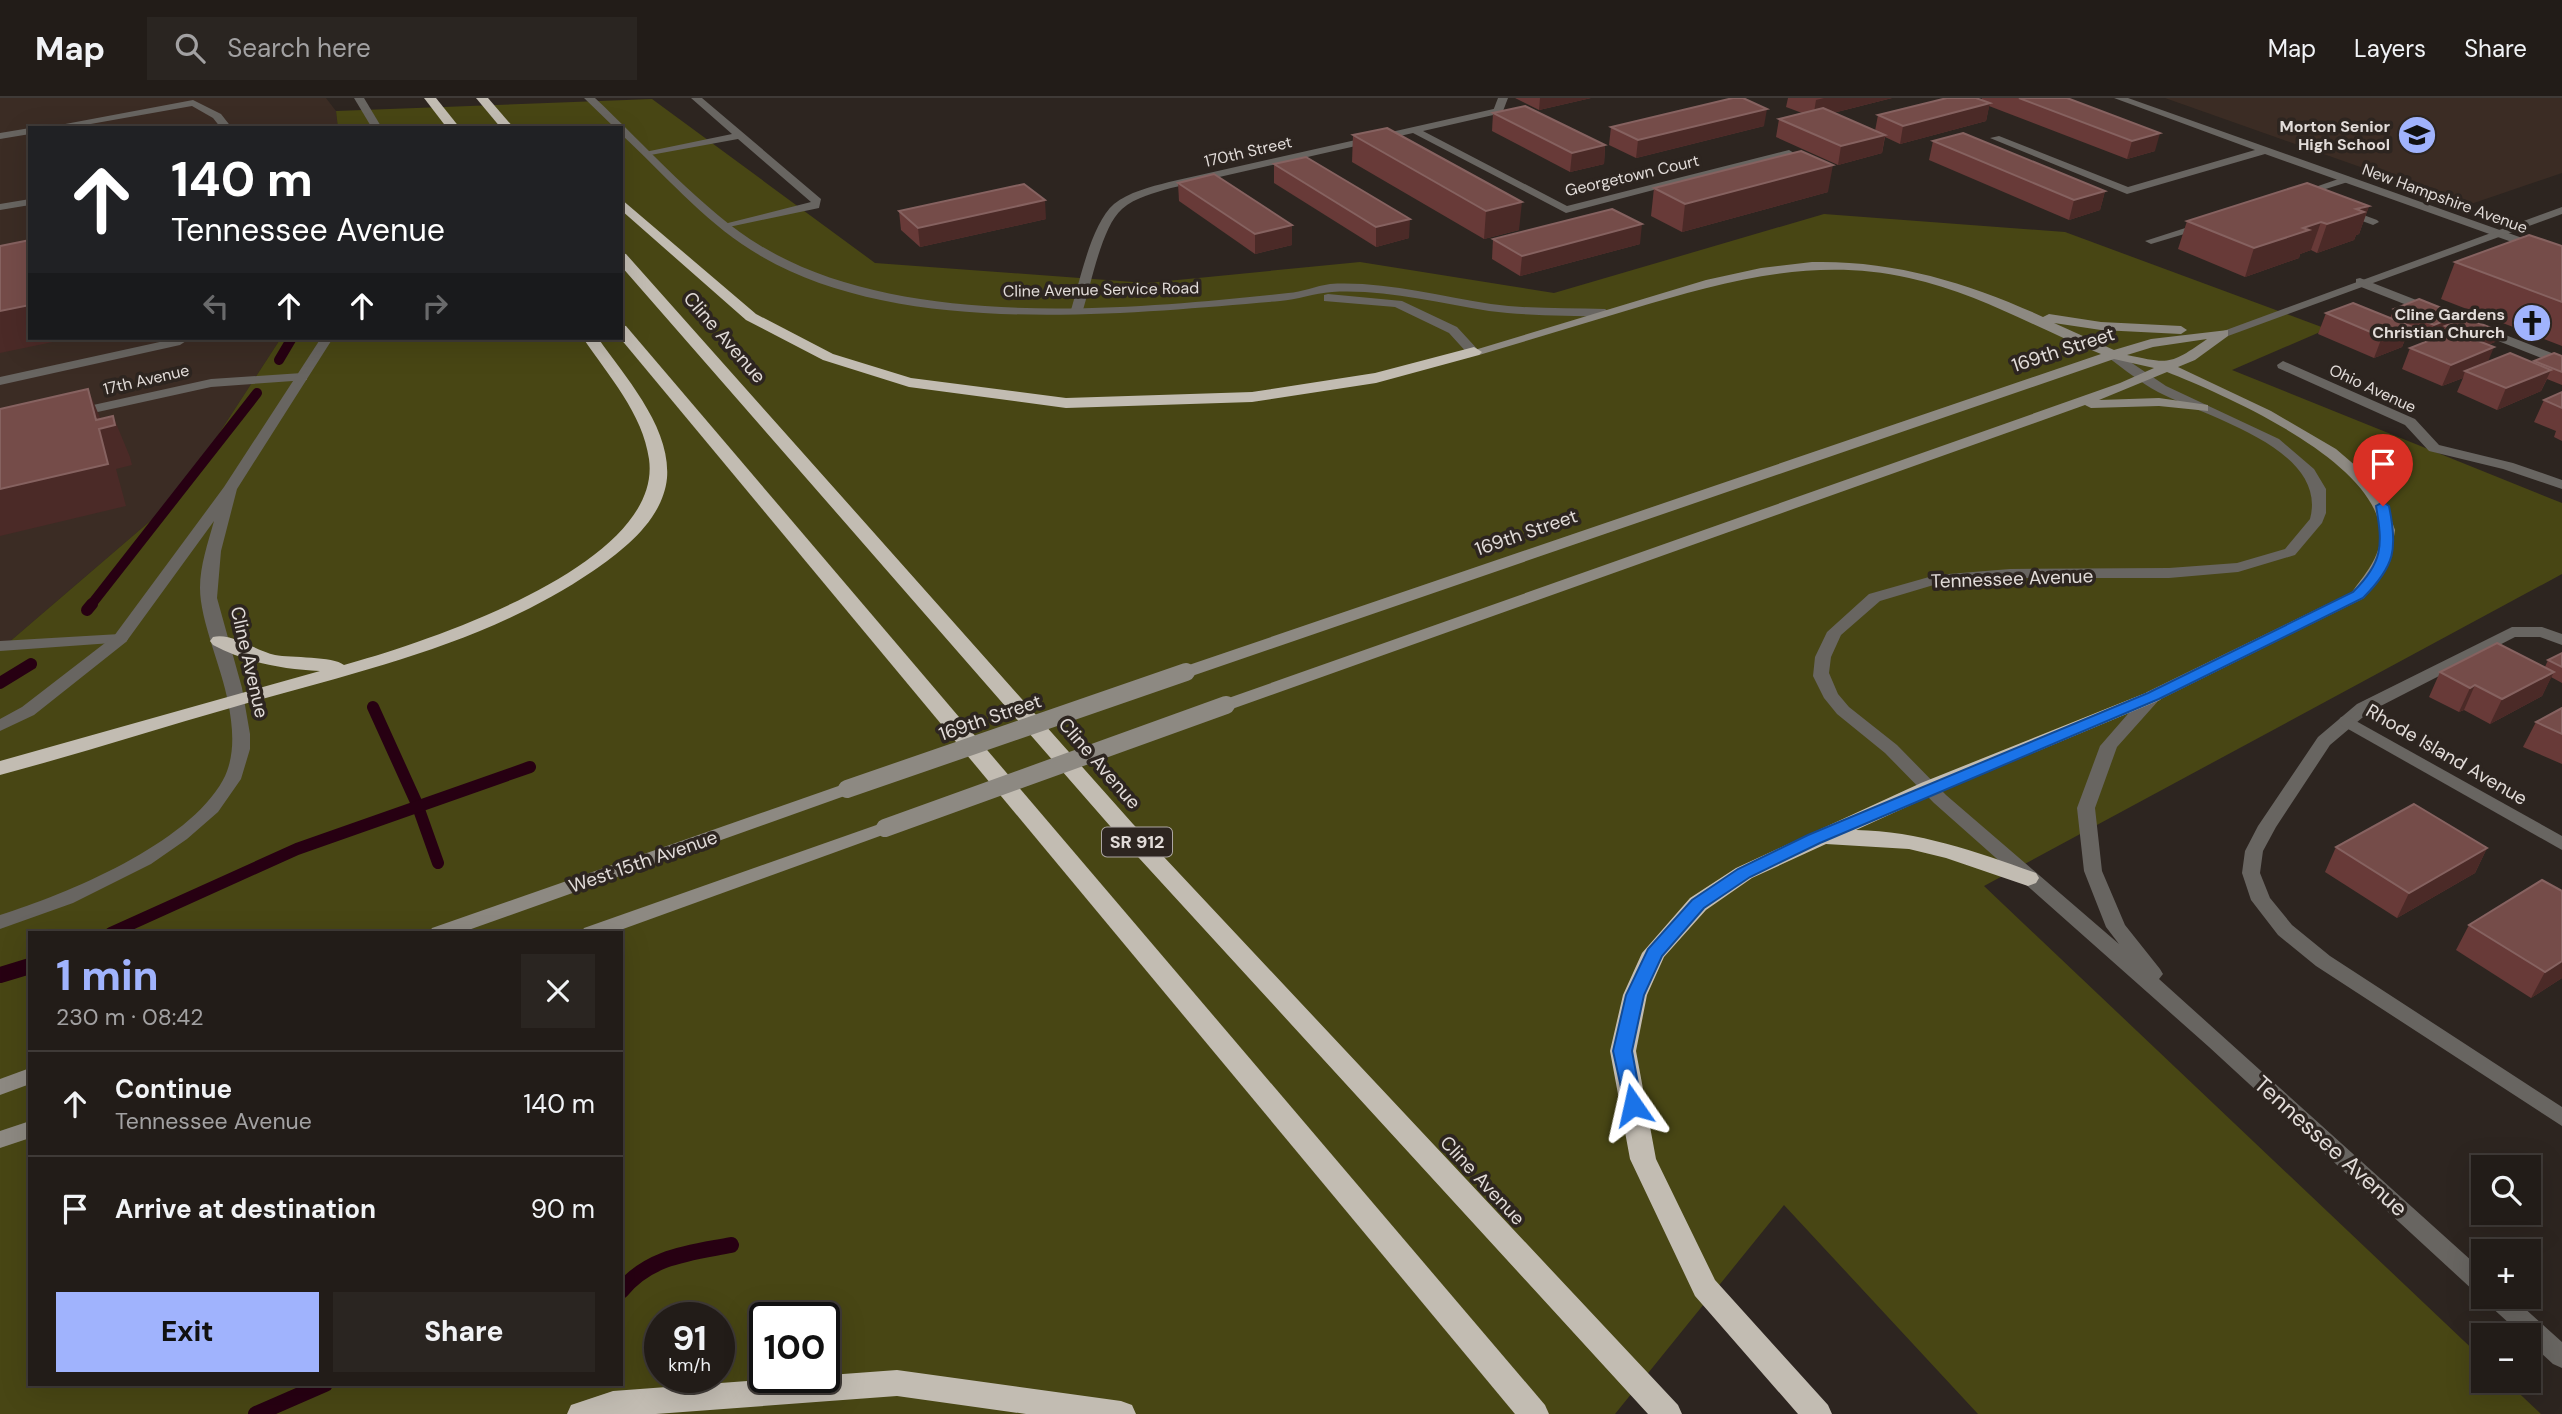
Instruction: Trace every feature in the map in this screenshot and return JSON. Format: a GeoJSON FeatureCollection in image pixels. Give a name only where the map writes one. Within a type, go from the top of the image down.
{"type":"FeatureCollection","features":[{"type":"Feature","properties":{"kind":"highway"},"geometry":{"type":"LineString","coordinates":[[430,98],[452,126]]}},
{"type":"Feature","properties":{"kind":"highway"},"geometry":{"type":"LineString","coordinates":[[486,103],[506,126]]}},
{"type":"Feature","properties":{"kind":"highway"},"geometry":{"type":"LineString","coordinates":[[486,103],[516,126]]}},
{"type":"Feature","properties":{"kind":"highway"},"geometry":{"type":"LineString","coordinates":[[623,205],[751,317],[828,357],[909,382],[1066,403],[1252,397],[1376,378],[1474,352]]}},
{"type":"Feature","properties":{"kind":"highway","name":"Cline Avenue"},"geometry":{"type":"LineString","coordinates":[[623,259],[1125,829],[1667,1414]]}},
{"type":"Feature","properties":{"kind":"highway","name":"SR 912"},"geometry":{"type":"LineString","coordinates":[[623,331],[1534,1414]]}},
{"type":"Feature","properties":{"kind":"highway"},"geometry":{"type":"LineString","coordinates":[[0,768],[462,634],[552,592],[623,541],[649,508],[659,475],[654,444],[592,340]]}},
{"type":"Feature","properties":{"kind":"highway"},"geometry":{"type":"LineString","coordinates":[[220,641],[240,652],[279,662],[358,666]]}},
{"type":"Feature","properties":{"kind":"highway"},"geometry":{"type":"LineString","coordinates":[[1817,1414],[1705,1287],[1643,1159],[1623,1051],[1635,995],[1654,953],[1698,904],[1744,873],[1929,788],[2153,696]]}},
{"type":"Feature","properties":{"kind":"highway"},"geometry":{"type":"LineString","coordinates":[[1814,839],[1872,836],[1910,839],[2028,878]]}},
{"type":"Feature","properties":{"kind":"highway"},"geometry":{"type":"LineString","coordinates":[[582,1414],[613,1404],[897,1383],[1121,1414]]}},
{"type":"Feature","properties":{"kind":"main road","name":"Cline Avenue Service Road"},"geometry":{"type":"LineString","coordinates":[[1474,352],[1726,276],[1781,268],[1841,265],[1883,269],[1921,278],[2025,314],[2114,355],[2167,368]]}},
{"type":"Feature","properties":{"kind":"main road"},"geometry":{"type":"LineString","coordinates":[[2025,314],[2133,328],[2170,330],[2241,327]]}},
{"type":"Feature","properties":{"kind":"main road","name":"169th Street"},"geometry":{"type":"LineString","coordinates":[[847,789],[2114,355],[2151,344],[2224,333]]}},
{"type":"Feature","properties":{"kind":"main road","name":"169th Street"},"geometry":{"type":"LineString","coordinates":[[597,931],[2067,406],[2167,368],[2190,357],[2224,333]]}},
{"type":"Feature","properties":{"kind":"main road","name":"Tennessee Avenue"},"geometry":{"type":"LineString","coordinates":[[2153,696],[2358,595],[2376,577],[2389,541],[2383,506],[2350,465],[2321,443],[2278,419],[2167,368]]}},
{"type":"Feature","properties":{"kind":"main road"},"geometry":{"type":"LineString","coordinates":[[2067,406],[2159,402],[2203,408]]}},
{"type":"Feature","properties":{"kind":"main road","name":"West 15th Avenue"},"geometry":{"type":"LineString","coordinates":[[445,931],[847,789]]}},
{"type":"Feature","properties":{"kind":"main road"},"geometry":{"type":"LineString","coordinates":[[0,1087],[28,1077]]}},
{"type":"Feature","properties":{"kind":"main road"},"geometry":{"type":"LineString","coordinates":[[0,1140],[28,1130]]}},
{"type":"Feature","properties":{"kind":"street"},"geometry":{"type":"LineString","coordinates":[[359,98],[376,126]]}},
{"type":"Feature","properties":{"kind":"street","name":"Cline Avenue Service Road"},"geometry":{"type":"LineString","coordinates":[[589,98],[619,126]]}},
{"type":"Feature","properties":{"kind":"street"},"geometry":{"type":"LineString","coordinates":[[696,98],[817,201],[815,206],[728,226]]}},
{"type":"Feature","properties":{"kind":"street","name":"170th Street"},"geometry":{"type":"LineString","coordinates":[[1077,310],[1105,222],[1110,212],[1132,197],[1169,185],[1498,111],[1503,98]]}},
{"type":"Feature","properties":{"kind":"street","name":"New Hampshire Avenue"},"geometry":{"type":"LineString","coordinates":[[2119,98],[2562,256]]}},
{"type":"Feature","properties":{"kind":"street"},"geometry":{"type":"LineString","coordinates":[[60,126],[192,103],[217,116],[225,126]]}},
{"type":"Feature","properties":{"kind":"street","name":"Cline Avenue Service Road"},"geometry":{"type":"LineString","coordinates":[[623,130],[728,226],[756,248],[787,265],[834,283],[876,293],[967,306],[1077,310],[1204,304],[1301,295],[1328,288],[1360,287],[1396,290],[1492,308],[1605,313]]}},
{"type":"Feature","properties":{"kind":"street","name":"Georgetown Court"},"geometry":{"type":"LineString","coordinates":[[1414,130],[1566,210],[1789,153]]}},
{"type":"Feature","properties":{"kind":"street"},"geometry":{"type":"LineString","coordinates":[[0,136],[28,131]]}},
{"type":"Feature","properties":{"kind":"street"},"geometry":{"type":"LineString","coordinates":[[649,153],[742,135]]}},
{"type":"Feature","properties":{"kind":"street"},"geometry":{"type":"LineString","coordinates":[[1995,138],[2127,191],[2266,150]]}},
{"type":"Feature","properties":{"kind":"street"},"geometry":{"type":"LineString","coordinates":[[2287,198],[2347,179]]}},
{"type":"Feature","properties":{"kind":"street"},"geometry":{"type":"LineString","coordinates":[[2299,194],[2373,222]]}},
{"type":"Feature","properties":{"kind":"street"},"geometry":{"type":"LineString","coordinates":[[0,207],[28,202]]}},
{"type":"Feature","properties":{"kind":"street","name":"169th Street"},"geometry":{"type":"LineString","coordinates":[[2224,333],[2562,210]]}},
{"type":"Feature","properties":{"kind":"street"},"geometry":{"type":"LineString","coordinates":[[2151,241],[2225,218]]}},
{"type":"Feature","properties":{"kind":"street"},"geometry":{"type":"LineString","coordinates":[[2360,282],[2562,362]]}},
{"type":"Feature","properties":{"kind":"street","name":"Cline Avenue Service Road"},"geometry":{"type":"LineString","coordinates":[[1301,295],[1398,304],[1452,330],[1474,352]]}},
{"type":"Feature","properties":{"kind":"street"},"geometry":{"type":"LineString","coordinates":[[0,381],[176,340]]}},
{"type":"Feature","properties":{"kind":"street","name":"Cline Avenue"},"geometry":{"type":"LineString","coordinates":[[0,726],[28,711],[120,639],[230,489],[326,340]]}},
{"type":"Feature","properties":{"kind":"street","name":"Tennessee Avenue"},"geometry":{"type":"LineString","coordinates":[[2114,355],[2143,378],[2278,446],[2306,468],[2319,486],[2323,502],[2314,532],[2288,552],[2258,564],[2219,569],[2115,575],[1999,574],[1914,582],[1880,595],[1855,609],[1837,627],[1826,648],[1821,674],[1834,702],[1894,751],[1929,788],[2028,878],[2179,1007],[2471,1274]]}},
{"type":"Feature","properties":{"kind":"street","name":"Ohio Avenue"},"geometry":{"type":"LineString","coordinates":[[2283,365],[2410,422],[2434,448],[2508,467],[2562,485]]}},
{"type":"Feature","properties":{"kind":"street","name":"17th Avenue"},"geometry":{"type":"LineString","coordinates":[[66,415],[211,383],[302,377]]}},
{"type":"Feature","properties":{"kind":"street","name":"Cline Avenue"},"geometry":{"type":"LineString","coordinates":[[0,922],[90,890],[151,857],[197,820],[226,789],[241,752],[237,700],[208,588],[230,489]]}},
{"type":"Feature","properties":{"kind":"street"},"geometry":{"type":"LineString","coordinates":[[2562,640],[2534,631],[2512,632],[2363,708],[2324,741],[2267,826],[2254,851],[2251,873],[2261,900],[2285,930],[2323,961],[2562,1118]]}},
{"type":"Feature","properties":{"kind":"street"},"geometry":{"type":"LineString","coordinates":[[0,646],[120,639]]}},
{"type":"Feature","properties":{"kind":"street","name":"Tennessee Avenue"},"geometry":{"type":"LineString","coordinates":[[2153,696],[2109,747],[2086,808],[2093,871],[2116,927],[2179,1007]]}},
{"type":"Feature","properties":{"kind":"street","name":"Rhode Island Avenue"},"geometry":{"type":"LineString","coordinates":[[2347,721],[2562,844]]}},
{"type":"Feature","properties":{"kind":"street"},"geometry":{"type":"LineString","coordinates":[[2509,1309],[2562,1357]]}},
{"type":"Feature","properties":{"kind":"shaded area"},"geometry":{"type":"Polygon","coordinates":[[[0,98],[326,98],[336,111],[338,126],[28,126],[28,340],[280,340],[177,498],[0,650],[0,98]]]}},
{"type":"Feature","properties":{"kind":"shaded area","name":"Morton Senior High School"},"geometry":{"type":"Polygon","coordinates":[[[2165,98],[2562,98],[2562,173],[2468,205],[2165,98]]]}},
{"type":"Feature","properties":{"kind":"shaded area"},"geometry":{"type":"Polygon","coordinates":[[[652,99],[875,263],[1147,283],[1360,262],[1554,293],[1824,214],[2065,232],[2327,329],[2232,370],[2562,503],[2562,574],[1984,886],[2471,1348],[2471,1393],[2519,1393],[2541,1414],[1978,1414],[1784,1205],[1615,1414],[0,1414],[0,650],[177,498],[280,340],[623,340],[623,126],[338,126],[336,111],[652,99]]]}},
{"type":"Feature","properties":{"kind":"building"},"geometry":{"type":"Polygon","coordinates":[[[1733,98],[1743,98],[1767,109],[1638,140],[1611,127],[1733,98]]]}},
{"type":"Feature","properties":{"kind":"building"},"geometry":{"type":"Polygon","coordinates":[[[1947,98],[1976,98],[1990,103],[1903,126],[1878,115],[1947,98]]]}},
{"type":"Feature","properties":{"kind":"building"},"geometry":{"type":"Polygon","coordinates":[[[2019,98],[2067,98],[2160,133],[2132,141],[2019,98]]]}},
{"type":"Feature","properties":{"kind":"building"},"geometry":{"type":"Polygon","coordinates":[[[1525,106],[1605,145],[1572,153],[1493,113],[1525,106]]]}},
{"type":"Feature","properties":{"kind":"building"},"geometry":{"type":"Polygon","coordinates":[[[1823,108],[1885,135],[1841,146],[1779,119],[1823,108]]]}},
{"type":"Feature","properties":{"kind":"building"},"geometry":{"type":"Polygon","coordinates":[[[1387,128],[1522,202],[1486,211],[1353,135],[1387,128]]]}},
{"type":"Feature","properties":{"kind":"building"},"geometry":{"type":"Polygon","coordinates":[[[1963,133],[2105,191],[2074,200],[1933,141],[1963,133]]]}},
{"type":"Feature","properties":{"kind":"building"},"geometry":{"type":"Polygon","coordinates":[[[1801,151],[1833,165],[1685,204],[1654,188],[1801,151]]]}},
{"type":"Feature","properties":{"kind":"building"},"geometry":{"type":"Polygon","coordinates":[[[1306,157],[1410,219],[1376,227],[1274,164],[1306,157]]]}},
{"type":"Feature","properties":{"kind":"building"},"geometry":{"type":"Polygon","coordinates":[[[1214,174],[1292,225],[1255,234],[1178,183],[1214,174]]]}},
{"type":"Feature","properties":{"kind":"building"},"geometry":{"type":"Polygon","coordinates":[[[2307,183],[2369,206],[2356,209],[2364,212],[2327,224],[2321,222],[2303,228],[2309,230],[2254,248],[2187,221],[2307,183]]]}},
{"type":"Feature","properties":{"kind":"building"},"geometry":{"type":"Polygon","coordinates":[[[1024,184],[1045,200],[918,228],[899,211],[1024,184]]]}},
{"type":"Feature","properties":{"kind":"building"},"geometry":{"type":"Polygon","coordinates":[[[1612,209],[1642,224],[1522,256],[1493,239],[1612,209]]]}},
{"type":"Feature","properties":{"kind":"building"},"geometry":{"type":"Polygon","coordinates":[[[2529,235],[2562,246],[2562,302],[2455,262],[2529,235]]]}},
{"type":"Feature","properties":{"kind":"building"},"geometry":{"type":"Polygon","coordinates":[[[28,240],[28,305],[0,311],[0,246],[28,240]]]}},
{"type":"Feature","properties":{"kind":"building"},"geometry":{"type":"Polygon","coordinates":[[[2419,299],[2459,315],[2434,325],[2394,309],[2419,299]]]}},
{"type":"Feature","properties":{"kind":"building"},"geometry":{"type":"Polygon","coordinates":[[[2353,303],[2410,326],[2382,337],[2326,313],[2353,303]]]}},
{"type":"Feature","properties":{"kind":"building"},"geometry":{"type":"Polygon","coordinates":[[[2466,318],[2499,331],[2478,340],[2445,326],[2466,318]]]}},
{"type":"Feature","properties":{"kind":"building"},"geometry":{"type":"Polygon","coordinates":[[[2453,331],[2494,347],[2451,365],[2410,348],[2453,331]]]}},
{"type":"Feature","properties":{"kind":"building"},"geometry":{"type":"Polygon","coordinates":[[[2510,353],[2551,370],[2506,388],[2465,371],[2510,353]]]}},
{"type":"Feature","properties":{"kind":"building"},"geometry":{"type":"Polygon","coordinates":[[[2554,353],[2562,356],[2562,372],[2534,361],[2554,353]]]}},
{"type":"Feature","properties":{"kind":"building"},"geometry":{"type":"Polygon","coordinates":[[[88,389],[96,420],[113,416],[115,425],[99,429],[108,464],[0,489],[0,409],[88,389]]]}},
{"type":"Feature","properties":{"kind":"building"},"geometry":{"type":"Polygon","coordinates":[[[2562,392],[2562,408],[2544,400],[2562,392]]]}},
{"type":"Feature","properties":{"kind":"building"},"geometry":{"type":"Polygon","coordinates":[[[2497,643],[2554,672],[2502,699],[2475,685],[2470,688],[2440,672],[2497,643]]]}},
{"type":"Feature","properties":{"kind":"building"},"geometry":{"type":"Polygon","coordinates":[[[2562,653],[2562,667],[2548,660],[2562,653]]]}},
{"type":"Feature","properties":{"kind":"building"},"geometry":{"type":"Polygon","coordinates":[[[2562,708],[2562,734],[2536,722],[2562,708]]]}},
{"type":"Feature","properties":{"kind":"building"},"geometry":{"type":"Polygon","coordinates":[[[2414,804],[2487,848],[2409,893],[2336,847],[2414,804]]]}},
{"type":"Feature","properties":{"kind":"building"},"geometry":{"type":"Polygon","coordinates":[[[2542,880],[2562,891],[2562,961],[2545,972],[2469,925],[2542,880]]]}},
{"type":"Feature","properties":{"kind":"waterway"},"geometry":{"type":"LineString","coordinates":[[279,360],[291,340]]}},
{"type":"Feature","properties":{"kind":"waterway"},"geometry":{"type":"LineString","coordinates":[[91,605],[257,393]]}},
{"type":"Feature","properties":{"kind":"waterway"},"geometry":{"type":"LineString","coordinates":[[87,610],[92,604]]}},
{"type":"Feature","properties":{"kind":"waterway"},"geometry":{"type":"LineString","coordinates":[[0,683],[31,664]]}},
{"type":"Feature","properties":{"kind":"waterway"},"geometry":{"type":"LineString","coordinates":[[373,707],[418,806]]}},
{"type":"Feature","properties":{"kind":"waterway"},"geometry":{"type":"LineString","coordinates":[[418,806],[530,767]]}},
{"type":"Feature","properties":{"kind":"waterway"},"geometry":{"type":"LineString","coordinates":[[115,931],[297,849],[418,806]]}},
{"type":"Feature","properties":{"kind":"waterway"},"geometry":{"type":"LineString","coordinates":[[418,806],[438,863]]}},
{"type":"Feature","properties":{"kind":"waterway"},"geometry":{"type":"LineString","coordinates":[[0,975],[28,967]]}},
{"type":"Feature","properties":{"kind":"waterway"},"geometry":{"type":"LineString","coordinates":[[623,1289],[632,1279],[657,1263],[731,1245]]}},
{"type":"Feature","properties":{"kind":"waterway"},"geometry":{"type":"LineString","coordinates":[[256,1414],[320,1386]]}},
{"type":"Feature","properties":{"kind":"place","name":"Morton Senior High School"},"geometry":{"type":"Point","coordinates":[2417,135]}},
{"type":"Feature","properties":{"kind":"place","name":"Cline Gardens Christian Church"},"geometry":{"type":"Point","coordinates":[2532,323]}},
{"type":"Feature","properties":{"kind":"route"},"geometry":{"type":"LineString","coordinates":[[1633,1105],[1623,1051],[1635,995],[1654,953],[1698,904],[1744,873],[1814,839],[1929,788],[2153,696],[2358,595],[2376,577],[2389,541],[2383,506]]}}]}
